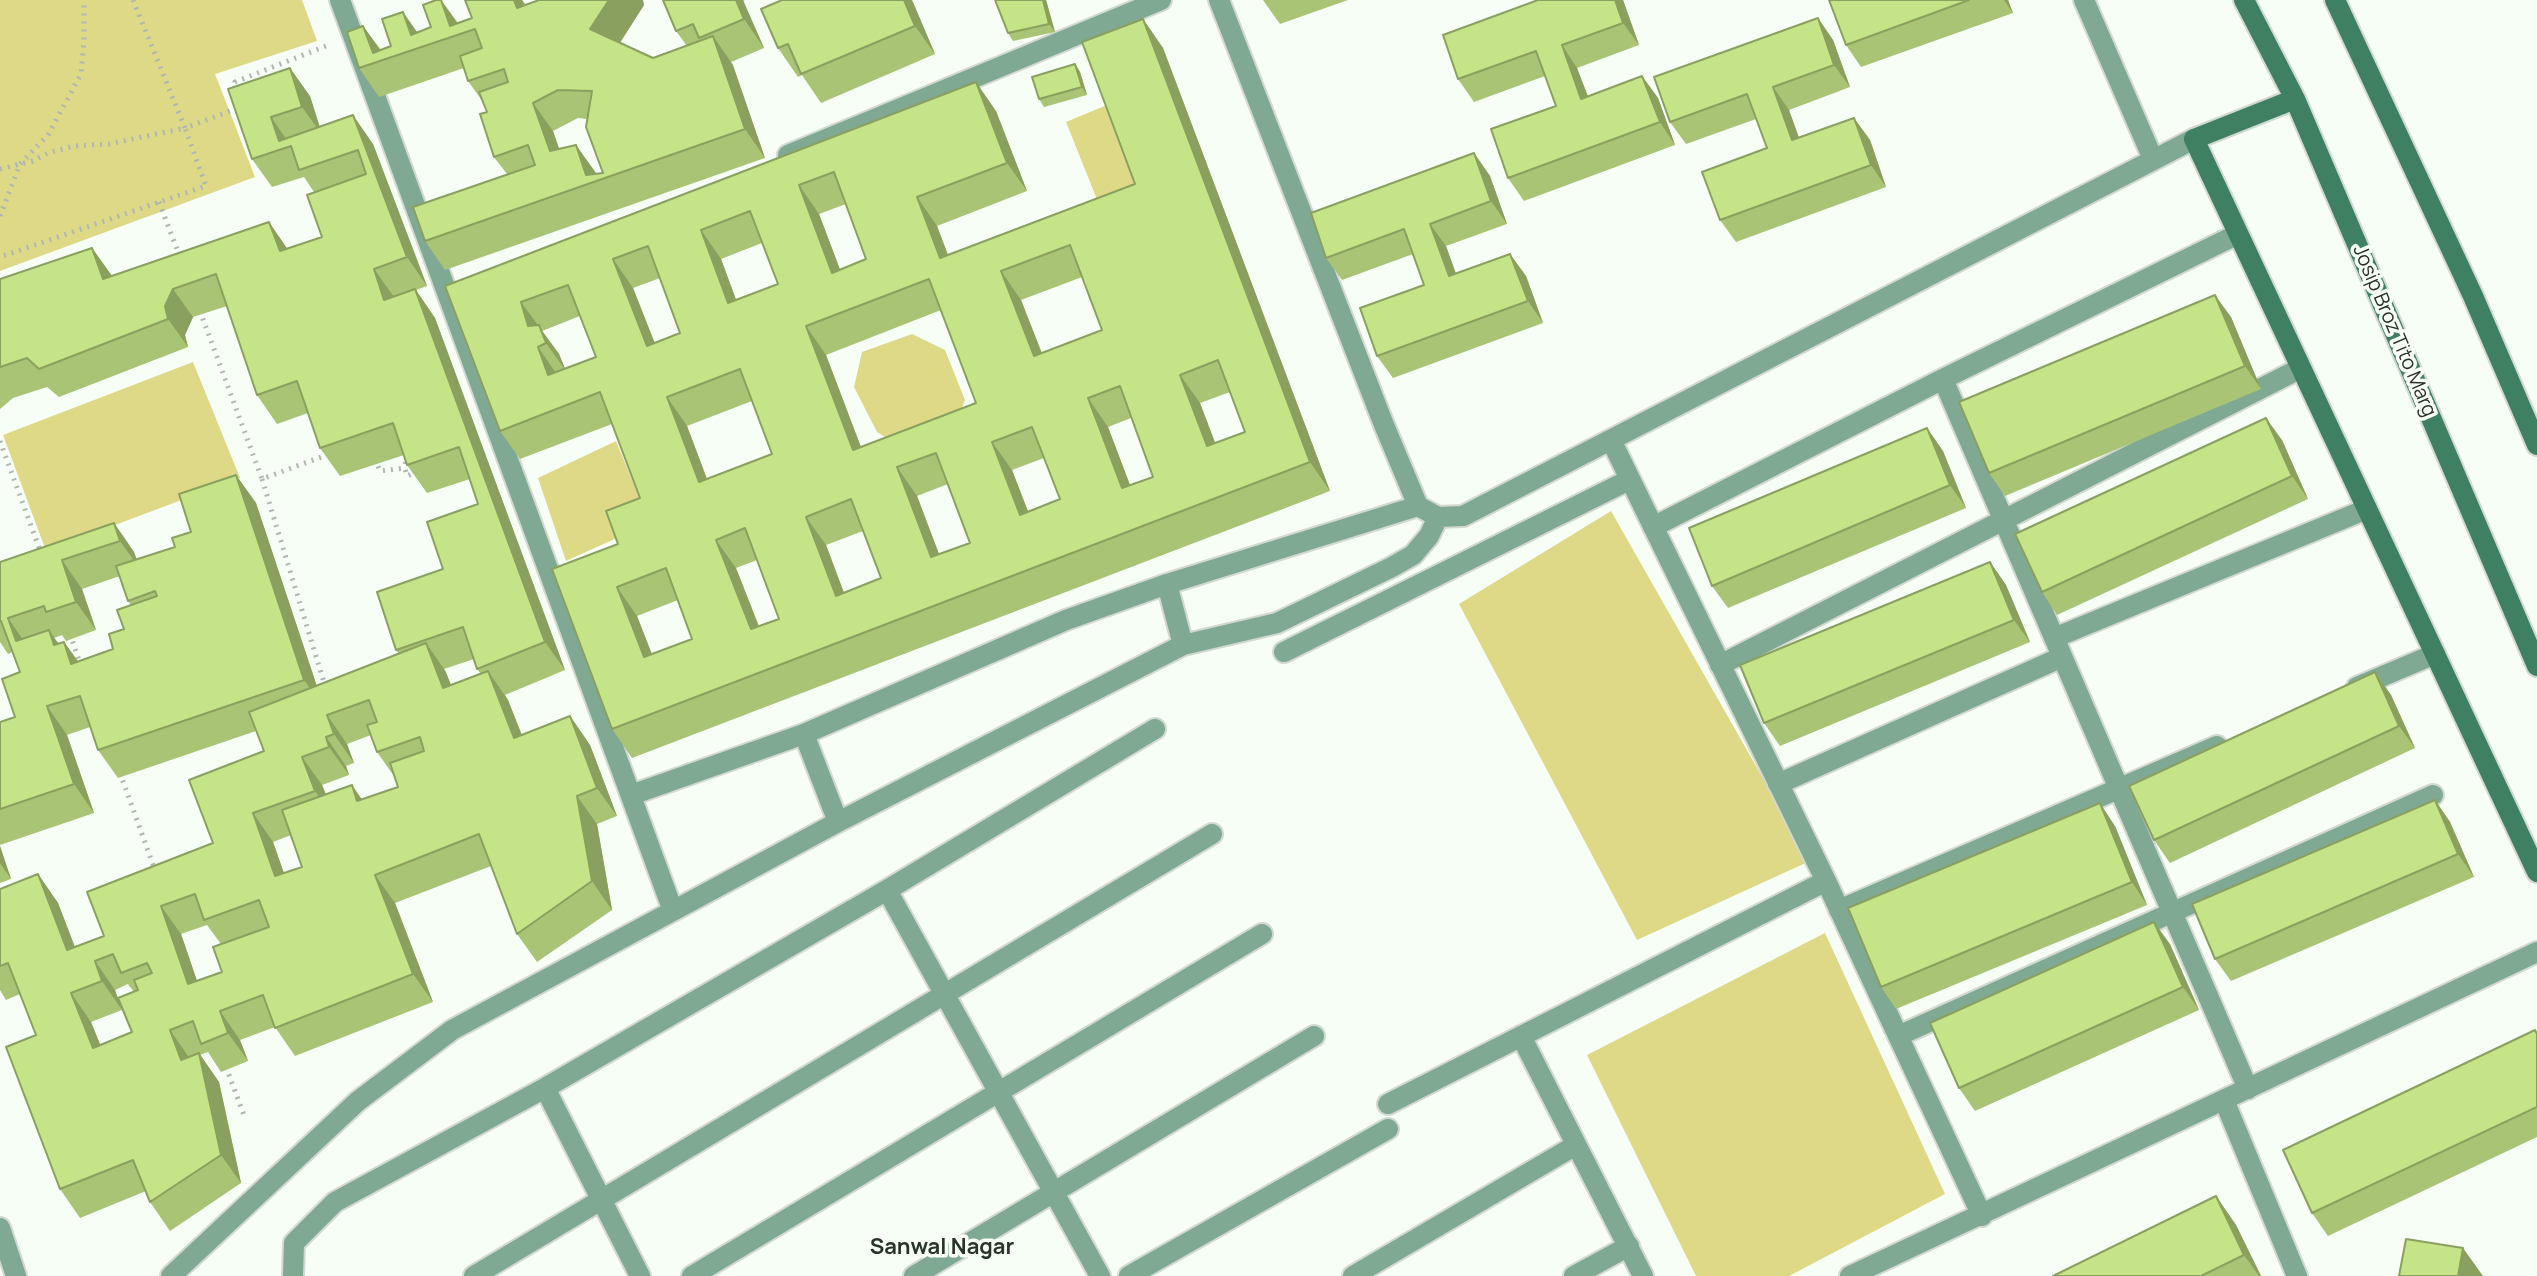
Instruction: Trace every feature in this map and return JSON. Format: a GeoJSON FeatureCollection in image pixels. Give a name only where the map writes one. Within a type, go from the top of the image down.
{"type":"FeatureCollection","features":[{"type":"Feature","properties":{"kind":"main road","name":"Josip Broz Tito Marg"},"geometry":{"type":"LineString","coordinates":[[2244,0],[2295,99],[2537,666]]}},
{"type":"Feature","properties":{"kind":"main road"},"geometry":{"type":"LineString","coordinates":[[2335,0],[2473,296],[2537,445]]}},
{"type":"Feature","properties":{"kind":"main road"},"geometry":{"type":"LineString","coordinates":[[2295,99],[2194,139],[2537,872]]}},
{"type":"Feature","properties":{"kind":"street"},"geometry":{"type":"LineString","coordinates":[[340,0],[456,294],[673,911]]}},
{"type":"Feature","properties":{"kind":"street"},"geometry":{"type":"LineString","coordinates":[[768,163],[1161,0]]}},
{"type":"Feature","properties":{"kind":"street"},"geometry":{"type":"LineString","coordinates":[[1219,0],[1418,506],[1438,517],[1463,516],[2194,139]]}},
{"type":"Feature","properties":{"kind":"street"},"geometry":{"type":"LineString","coordinates":[[2084,0],[2153,159]]}},
{"type":"Feature","properties":{"kind":"street"},"geometry":{"type":"LineString","coordinates":[[1653,527],[1943,379],[2238,234]]}},
{"type":"Feature","properties":{"kind":"street"},"geometry":{"type":"LineString","coordinates":[[1720,665],[2301,368]]}},
{"type":"Feature","properties":{"kind":"street"},"geometry":{"type":"LineString","coordinates":[[1943,379],[2248,1089]]}},
{"type":"Feature","properties":{"kind":"street"},"geometry":{"type":"LineString","coordinates":[[1611,440],[1826,881],[1982,1216]]}},
{"type":"Feature","properties":{"kind":"street"},"geometry":{"type":"LineString","coordinates":[[1284,652],[1629,480]]}},
{"type":"Feature","properties":{"kind":"street"},"geometry":{"type":"LineString","coordinates":[[631,795],[804,734],[1066,620],[1167,584],[1418,506]]}},
{"type":"Feature","properties":{"kind":"street"},"geometry":{"type":"LineString","coordinates":[[1778,784],[2058,648],[2367,509]]}},
{"type":"Feature","properties":{"kind":"street"},"geometry":{"type":"LineString","coordinates":[[171,1276],[358,1101],[452,1030],[838,822],[1183,645],[1277,623],[1392,567],[1413,555],[1429,536],[1438,517]]}},
{"type":"Feature","properties":{"kind":"street"},"geometry":{"type":"LineString","coordinates":[[1167,584],[1183,645]]}},
{"type":"Feature","properties":{"kind":"street"},"geometry":{"type":"LineString","coordinates":[[2339,695],[2435,654]]}},
{"type":"Feature","properties":{"kind":"street"},"geometry":{"type":"LineString","coordinates":[[293,1276],[294,1243],[335,1202],[545,1088],[887,890],[1155,729]]}},
{"type":"Feature","properties":{"kind":"street"},"geometry":{"type":"LineString","coordinates":[[804,734],[838,822]]}},
{"type":"Feature","properties":{"kind":"street"},"geometry":{"type":"LineString","coordinates":[[1839,910],[2236,738]]}},
{"type":"Feature","properties":{"kind":"street"},"geometry":{"type":"LineString","coordinates":[[1898,1036],[2433,795]]}},
{"type":"Feature","properties":{"kind":"street"},"geometry":{"type":"LineString","coordinates":[[474,1276],[1212,834]]}},
{"type":"Feature","properties":{"kind":"street"},"geometry":{"type":"LineString","coordinates":[[1388,1104],[1826,881]]}},
{"type":"Feature","properties":{"kind":"street"},"geometry":{"type":"LineString","coordinates":[[887,890],[1100,1276]]}},
{"type":"Feature","properties":{"kind":"street"},"geometry":{"type":"LineString","coordinates":[[692,1276],[1262,934]]}},
{"type":"Feature","properties":{"kind":"street"},"geometry":{"type":"LineString","coordinates":[[1850,1276],[2537,952]]}},
{"type":"Feature","properties":{"kind":"street"},"geometry":{"type":"LineString","coordinates":[[914,1276],[1314,1036]]}},
{"type":"Feature","properties":{"kind":"street"},"geometry":{"type":"LineString","coordinates":[[1521,1036],[1643,1276]]}},
{"type":"Feature","properties":{"kind":"street"},"geometry":{"type":"LineString","coordinates":[[545,1088],[640,1276]]}},
{"type":"Feature","properties":{"kind":"street"},"geometry":{"type":"LineString","coordinates":[[2224,1100],[2297,1276]]}},
{"type":"Feature","properties":{"kind":"street"},"geometry":{"type":"LineString","coordinates":[[1129,1276],[1388,1129]]}},
{"type":"Feature","properties":{"kind":"street"},"geometry":{"type":"LineString","coordinates":[[1353,1276],[1576,1145]]}},
{"type":"Feature","properties":{"kind":"street"},"geometry":{"type":"LineString","coordinates":[[0,1228],[16,1276]]}},
{"type":"Feature","properties":{"kind":"street"},"geometry":{"type":"LineString","coordinates":[[1574,1276],[1629,1246]]}},
{"type":"Feature","properties":{"kind":"path"},"geometry":{"type":"LineString","coordinates":[[0,216],[20,164],[48,135],[81,74],[84,0]]}},
{"type":"Feature","properties":{"kind":"path"},"geometry":{"type":"LineString","coordinates":[[0,257],[206,186],[133,0]]}},
{"type":"Feature","properties":{"kind":"path"},"geometry":{"type":"LineString","coordinates":[[0,169],[74,146],[109,144],[185,128],[241,108],[235,82],[353,35]]}},
{"type":"Feature","properties":{"kind":"path"},"geometry":{"type":"LineString","coordinates":[[159,202],[181,260]]}},
{"type":"Feature","properties":{"kind":"path"},"geometry":{"type":"LineString","coordinates":[[197,304],[262,479],[326,691]]}},
{"type":"Feature","properties":{"kind":"path"},"geometry":{"type":"LineString","coordinates":[[0,441],[43,559]]}},
{"type":"Feature","properties":{"kind":"path"},"geometry":{"type":"LineString","coordinates":[[403,446],[407,476],[420,470]]}},
{"type":"Feature","properties":{"kind":"path"},"geometry":{"type":"LineString","coordinates":[[262,479],[342,449]]}},
{"type":"Feature","properties":{"kind":"path"},"geometry":{"type":"LineString","coordinates":[[372,454],[380,471],[405,468]]}},
{"type":"Feature","properties":{"kind":"path"},"geometry":{"type":"LineString","coordinates":[[69,633],[85,677]]}},
{"type":"Feature","properties":{"kind":"path"},"geometry":{"type":"LineString","coordinates":[[117,765],[160,883]]}},
{"type":"Feature","properties":{"kind":"path"},"geometry":{"type":"LineString","coordinates":[[224,1059],[245,1118]]}},
{"type":"Feature","properties":{"kind":"shaded area"},"geometry":{"type":"Polygon","coordinates":[[[0,0],[302,0],[317,41],[215,74],[255,177],[0,271],[0,0]]]}},
{"type":"Feature","properties":{"kind":"shaded area"},"geometry":{"type":"Polygon","coordinates":[[[1107,105],[1144,196],[1102,212],[1066,122],[1107,105]]]}},
{"type":"Feature","properties":{"kind":"shaded area"},"geometry":{"type":"Polygon","coordinates":[[[912,334],[945,350],[965,400],[953,430],[906,450],[877,432],[854,387],[862,352],[912,334]]]}},
{"type":"Feature","properties":{"kind":"shaded area"},"geometry":{"type":"Polygon","coordinates":[[[193,362],[240,478],[46,551],[3,435],[193,362]]]}},
{"type":"Feature","properties":{"kind":"shaded area"},"geometry":{"type":"Polygon","coordinates":[[[616,441],[650,523],[566,561],[538,478],[616,441]]]}},
{"type":"Feature","properties":{"kind":"shaded area"},"geometry":{"type":"Polygon","coordinates":[[[1611,511],[1810,861],[1637,940],[1459,604],[1611,511]]]}},
{"type":"Feature","properties":{"kind":"shaded area"},"geometry":{"type":"Polygon","coordinates":[[[1825,933],[1945,1194],[1789,1276],[1696,1276],[1587,1055],[1825,933]]]}},
{"type":"Feature","properties":{"kind":"building"},"geometry":{"type":"Polygon","coordinates":[[[441,0],[450,26],[472,18],[465,0],[514,0],[517,8],[539,0],[609,0],[590,29],[653,58],[713,36],[745,129],[425,241],[413,207],[535,165],[528,145],[494,157],[480,114],[487,112],[479,92],[508,82],[504,69],[468,81],[460,56],[482,48],[475,29],[359,68],[347,32],[363,26],[373,53],[391,46],[382,19],[403,12],[411,35],[431,27],[423,5],[441,0]],[[558,90],[533,103],[550,151],[576,145],[586,175],[603,173],[586,127],[592,91],[558,90]]]}},
{"type":"Feature","properties":{"kind":"building"},"geometry":{"type":"Polygon","coordinates":[[[663,0],[736,0],[744,19],[699,38],[693,24],[676,31],[663,0]]]}},
{"type":"Feature","properties":{"kind":"building"},"geometry":{"type":"Polygon","coordinates":[[[782,0],[904,0],[915,26],[801,74],[788,44],[778,48],[761,9],[782,0]]]}},
{"type":"Feature","properties":{"kind":"building"},"geometry":{"type":"Polygon","coordinates":[[[995,0],[1043,0],[1049,24],[1008,33],[995,0]]]}},
{"type":"Feature","properties":{"kind":"building"},"geometry":{"type":"Polygon","coordinates":[[[1538,0],[1615,0],[1623,23],[1562,45],[1581,99],[1642,76],[1660,122],[1508,178],[1491,129],[1556,106],[1536,51],[1458,79],[1443,35],[1538,0]]]}},
{"type":"Feature","properties":{"kind":"building"},"geometry":{"type":"Polygon","coordinates":[[[1829,0],[1969,0],[1846,45],[1829,0]]]}},
{"type":"Feature","properties":{"kind":"building"},"geometry":{"type":"Polygon","coordinates":[[[1818,18],[1834,65],[1773,87],[1792,140],[1854,118],[1871,165],[1720,220],[1702,172],[1767,148],[1747,94],[1670,122],[1654,77],[1818,18]]]}},
{"type":"Feature","properties":{"kind":"building"},"geometry":{"type":"Polygon","coordinates":[[[1143,19],[1310,462],[612,729],[552,569],[618,544],[606,511],[640,498],[600,392],[500,431],[445,286],[976,82],[1007,163],[917,197],[940,258],[1135,184],[1082,42],[1143,19]],[[834,172],[799,185],[832,273],[866,259],[834,172]],[[750,211],[701,230],[728,303],[778,284],[750,211]],[[1070,245],[1001,271],[1034,356],[1102,330],[1070,245]],[[648,246],[613,259],[647,346],[680,333],[648,246]],[[929,279],[806,326],[853,450],[976,403],[929,279]],[[568,285],[521,302],[528,326],[539,325],[546,343],[538,347],[548,375],[596,357],[568,285]],[[1218,360],[1180,375],[1207,446],[1245,432],[1218,360]],[[740,369],[667,397],[699,482],[772,454],[740,369]],[[1120,386],[1088,398],[1122,488],[1153,477],[1120,386]],[[1032,427],[992,442],[1020,515],[1060,499],[1032,427]],[[936,453],[897,467],[931,557],[970,543],[936,453]],[[851,499],[806,517],[836,596],[881,578],[851,499]],[[745,528],[716,540],[751,629],[779,619],[745,528]],[[666,568],[617,587],[644,657],[692,639],[666,568]]]}},
{"type":"Feature","properties":{"kind":"building"},"geometry":{"type":"Polygon","coordinates":[[[1075,64],[1082,87],[1039,99],[1032,77],[1075,64]]]}},
{"type":"Feature","properties":{"kind":"building"},"geometry":{"type":"Polygon","coordinates":[[[290,68],[302,107],[271,117],[279,141],[353,115],[407,257],[374,269],[384,300],[415,289],[545,642],[477,669],[463,627],[396,650],[377,592],[443,569],[427,522],[478,504],[459,447],[407,465],[393,423],[320,448],[297,381],[257,395],[216,274],[173,289],[165,306],[168,319],[39,369],[27,358],[0,367],[0,279],[92,248],[103,279],[269,222],[280,251],[322,237],[307,195],[366,174],[358,150],[299,170],[291,146],[252,159],[228,89],[290,68]]]}},
{"type":"Feature","properties":{"kind":"building"},"geometry":{"type":"Polygon","coordinates":[[[1474,153],[1491,201],[1430,224],[1449,276],[1510,254],[1528,301],[1377,356],[1360,308],[1424,285],[1404,229],[1326,258],[1311,213],[1474,153]]]}},
{"type":"Feature","properties":{"kind":"building"},"geometry":{"type":"Polygon","coordinates":[[[2215,295],[2245,366],[1989,473],[1959,402],[2215,295]]]}},
{"type":"Feature","properties":{"kind":"building"},"geometry":{"type":"Polygon","coordinates":[[[2266,418],[2292,476],[2042,592],[2015,534],[2266,418]]]}},
{"type":"Feature","properties":{"kind":"building"},"geometry":{"type":"Polygon","coordinates":[[[1927,428],[1950,485],[1712,586],[1689,528],[1927,428]]]}},
{"type":"Feature","properties":{"kind":"building"},"geometry":{"type":"Polygon","coordinates":[[[236,475],[304,680],[98,750],[80,696],[47,706],[74,784],[0,809],[0,722],[15,717],[2,679],[20,672],[0,621],[0,562],[114,523],[120,541],[62,560],[76,602],[46,612],[44,606],[8,618],[16,641],[49,630],[54,645],[64,642],[71,664],[113,649],[109,634],[124,629],[117,610],[157,596],[155,591],[128,601],[116,566],[175,547],[172,538],[191,532],[179,494],[236,475]]]}},
{"type":"Feature","properties":{"kind":"building"},"geometry":{"type":"Polygon","coordinates":[[[1990,562],[2014,620],[1764,723],[1740,665],[1990,562]]]}},
{"type":"Feature","properties":{"kind":"building"},"geometry":{"type":"Polygon","coordinates":[[[426,643],[443,688],[488,671],[514,738],[570,716],[597,788],[577,796],[592,881],[517,934],[479,834],[375,875],[413,974],[275,1028],[263,995],[220,1011],[228,1033],[201,1044],[193,1021],[170,1030],[181,1060],[199,1053],[221,1155],[150,1202],[133,1160],[60,1189],[6,1047],[36,1035],[8,963],[0,966],[0,889],[38,874],[67,950],[104,936],[87,892],[213,843],[189,780],[264,751],[249,712],[426,643]],[[369,700],[327,715],[334,734],[326,737],[329,747],[302,757],[315,791],[253,813],[275,876],[302,867],[282,810],[352,785],[357,801],[398,787],[390,763],[424,751],[420,737],[377,752],[367,725],[377,722],[369,700]],[[195,894],[161,906],[188,984],[222,972],[213,947],[269,927],[259,900],[204,920],[195,894]],[[113,954],[95,961],[102,981],[71,993],[93,1048],[132,1032],[118,998],[138,990],[134,980],[152,973],[147,963],[121,973],[113,954]]]}},
{"type":"Feature","properties":{"kind":"building"},"geometry":{"type":"Polygon","coordinates":[[[2375,672],[2399,726],[2154,840],[2129,786],[2375,672]]]}},
{"type":"Feature","properties":{"kind":"building"},"geometry":{"type":"Polygon","coordinates":[[[2435,800],[2458,854],[2215,959],[2192,904],[2435,800]]]}},
{"type":"Feature","properties":{"kind":"building"},"geometry":{"type":"Polygon","coordinates":[[[2100,803],[2132,882],[1881,987],[1848,908],[2100,803]]]}},
{"type":"Feature","properties":{"kind":"building"},"geometry":{"type":"Polygon","coordinates":[[[2154,922],[2183,987],[1959,1088],[1930,1023],[2154,922]]]}},
{"type":"Feature","properties":{"kind":"building"},"geometry":{"type":"Polygon","coordinates":[[[2535,1030],[2537,1107],[2312,1213],[2283,1150],[2535,1030]]]}},
{"type":"Feature","properties":{"kind":"building"},"geometry":{"type":"Polygon","coordinates":[[[2216,1196],[2244,1255],[2201,1276],[2053,1276],[2216,1196]]]}},
{"type":"Feature","properties":{"kind":"building"},"geometry":{"type":"Polygon","coordinates":[[[2406,1239],[2463,1248],[2458,1276],[2399,1276],[2406,1239]]]}},
{"type":"Feature","properties":{"kind":"district","name":"Sanwal Nagar"},"geometry":{"type":"Point","coordinates":[942,1248]}}]}
